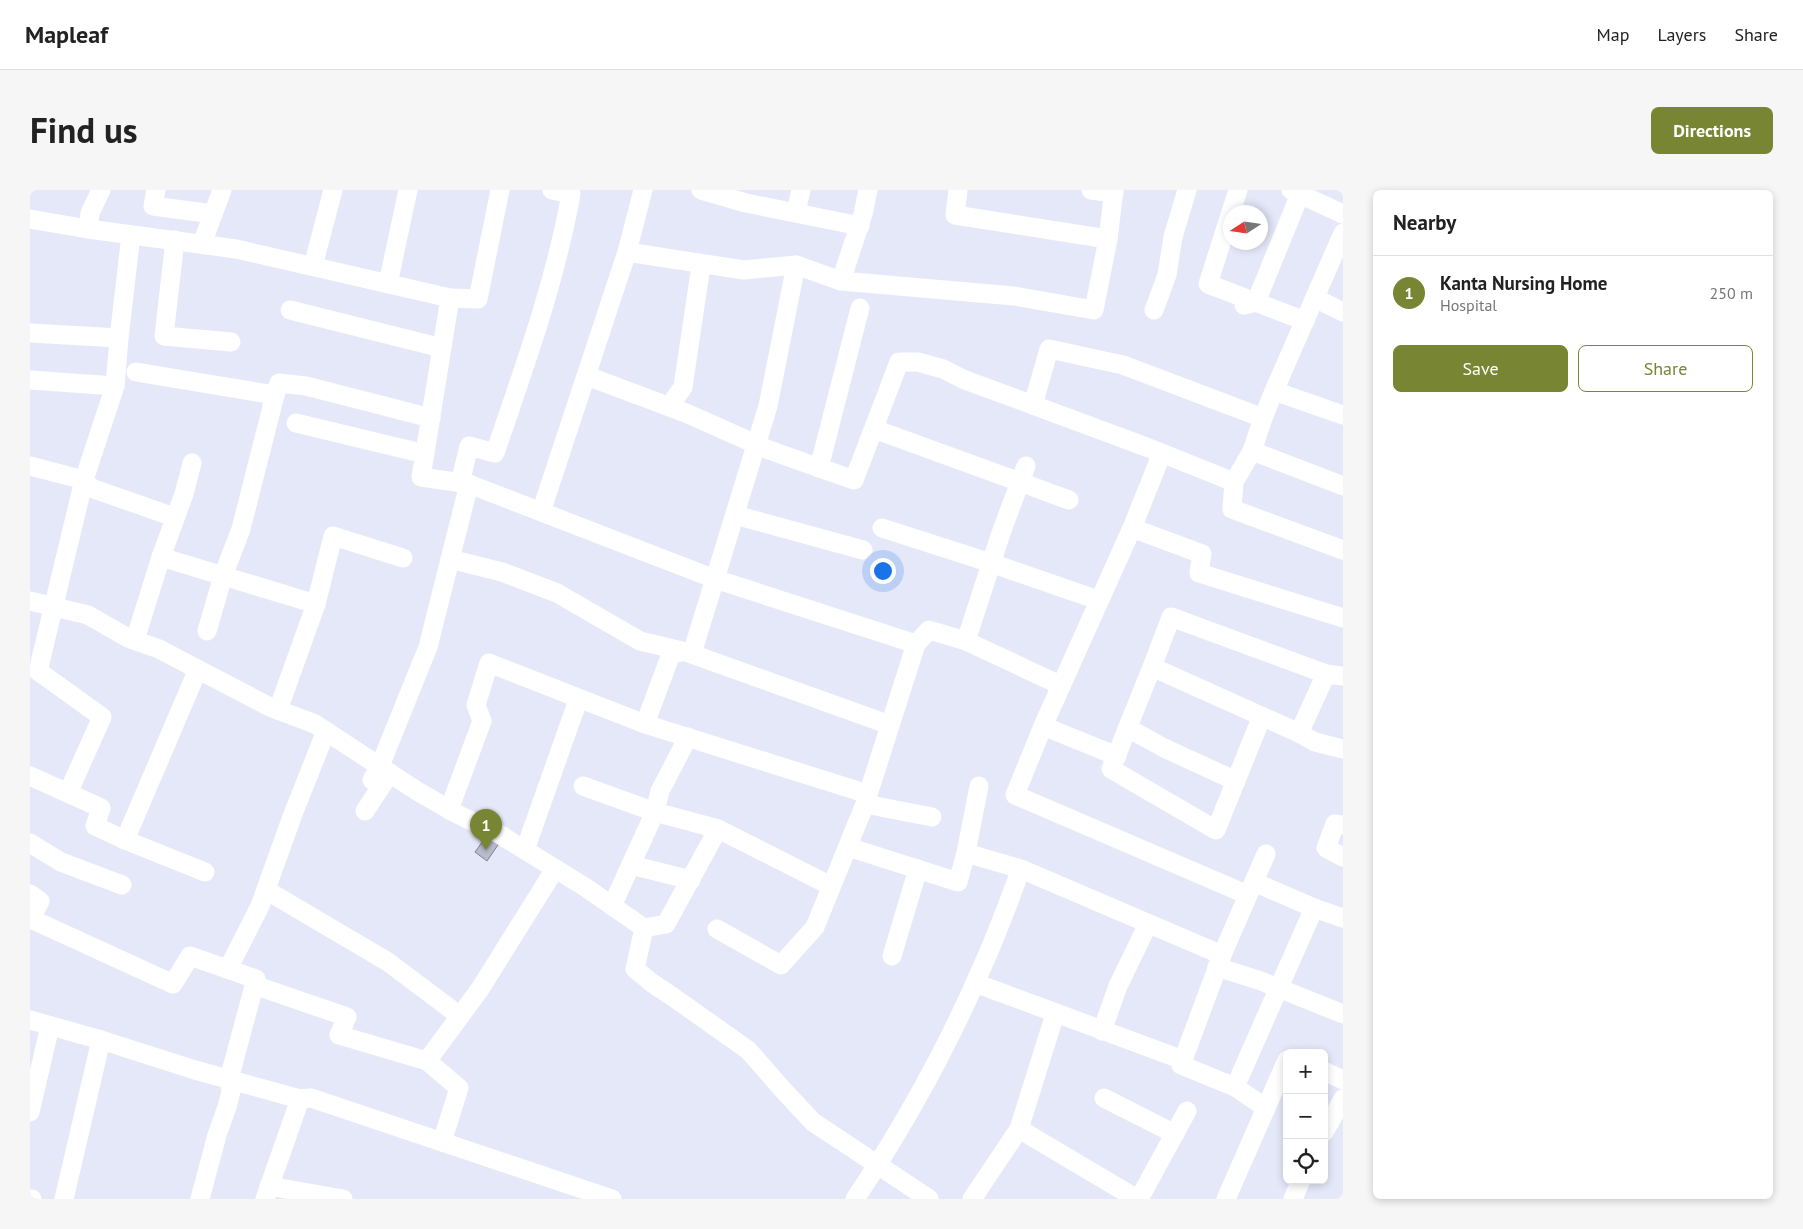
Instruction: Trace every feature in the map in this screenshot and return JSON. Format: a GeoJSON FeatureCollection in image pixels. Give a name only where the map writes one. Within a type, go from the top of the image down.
{"type":"FeatureCollection","features":[{"type":"Feature","properties":{"kind":"street"},"geometry":{"type":"LineString","coordinates":[[88,229],[90,213],[101,190]]}},
{"type":"Feature","properties":{"kind":"street"},"geometry":{"type":"LineString","coordinates":[[156,190],[153,206],[213,214]]}},
{"type":"Feature","properties":{"kind":"street"},"geometry":{"type":"LineString","coordinates":[[202,244],[222,190]]}},
{"type":"Feature","properties":{"kind":"street"},"geometry":{"type":"LineString","coordinates":[[313,266],[333,190]]}},
{"type":"Feature","properties":{"kind":"street"},"geometry":{"type":"LineString","coordinates":[[388,284],[408,190]]}},
{"type":"Feature","properties":{"kind":"street"},"geometry":{"type":"LineString","coordinates":[[30,218],[88,229],[236,249],[450,298],[478,299],[500,190]]}},
{"type":"Feature","properties":{"kind":"street"},"geometry":{"type":"LineString","coordinates":[[365,811],[428,647],[450,560],[469,446],[495,453],[533,340],[563,236],[571,194],[552,190]]}},
{"type":"Feature","properties":{"kind":"street"},"geometry":{"type":"LineString","coordinates":[[541,512],[627,252],[643,190]]}},
{"type":"Feature","properties":{"kind":"street"},"geometry":{"type":"LineString","coordinates":[[701,190],[748,196],[796,212],[860,226]]}},
{"type":"Feature","properties":{"kind":"street"},"geometry":{"type":"LineString","coordinates":[[796,212],[801,190]]}},
{"type":"Feature","properties":{"kind":"street"},"geometry":{"type":"LineString","coordinates":[[841,281],[860,226],[868,190]]}},
{"type":"Feature","properties":{"kind":"street"},"geometry":{"type":"LineString","coordinates":[[958,190],[955,215],[1108,239]]}},
{"type":"Feature","properties":{"kind":"street"},"geometry":{"type":"LineString","coordinates":[[627,252],[744,270],[796,265],[841,281],[1014,296],[1094,310],[1108,239],[1114,191],[1091,190]]}},
{"type":"Feature","properties":{"kind":"street"},"geometry":{"type":"LineString","coordinates":[[1154,310],[1167,275],[1173,238],[1187,190]]}},
{"type":"Feature","properties":{"kind":"street"},"geometry":{"type":"LineString","coordinates":[[1238,190],[1208,284],[1249,304],[1305,321]]}},
{"type":"Feature","properties":{"kind":"street"},"geometry":{"type":"LineString","coordinates":[[1249,304],[1296,192],[1343,214]]}},
{"type":"Feature","properties":{"kind":"street"},"geometry":{"type":"LineString","coordinates":[[1343,233],[1338,258],[1315,298],[1262,418],[1252,451],[1234,482],[1232,508],[1343,550]]}},
{"type":"Feature","properties":{"kind":"street"},"geometry":{"type":"LineString","coordinates":[[68,793],[102,717],[38,671],[84,480],[115,386],[118,338],[131,235]]}},
{"type":"Feature","properties":{"kind":"street"},"geometry":{"type":"LineString","coordinates":[[175,240],[164,336],[231,342]]}},
{"type":"Feature","properties":{"kind":"street"},"geometry":{"type":"LineString","coordinates":[[645,724],[670,654],[693,650],[768,406],[796,265]]}},
{"type":"Feature","properties":{"kind":"street"},"geometry":{"type":"LineString","coordinates":[[669,407],[683,387],[700,272]]}},
{"type":"Feature","properties":{"kind":"street"},"geometry":{"type":"LineString","coordinates":[[450,298],[421,477],[464,484],[715,579],[916,644]]}},
{"type":"Feature","properties":{"kind":"street"},"geometry":{"type":"LineString","coordinates":[[1315,298],[1343,312]]}},
{"type":"Feature","properties":{"kind":"street"},"geometry":{"type":"LineString","coordinates":[[819,468],[860,308]]}},
{"type":"Feature","properties":{"kind":"street"},"geometry":{"type":"LineString","coordinates":[[290,310],[442,348]]}},
{"type":"Feature","properties":{"kind":"street"},"geometry":{"type":"LineString","coordinates":[[30,333],[118,338]]}},
{"type":"Feature","properties":{"kind":"street"},"geometry":{"type":"LineString","coordinates":[[1033,405],[1049,349],[1123,365],[1262,418]]}},
{"type":"Feature","properties":{"kind":"street"},"geometry":{"type":"LineString","coordinates":[[587,376],[669,407],[756,444],[854,480],[899,362],[918,362],[943,369],[965,380],[1162,453],[1234,482]]}},
{"type":"Feature","properties":{"kind":"street"},"geometry":{"type":"LineString","coordinates":[[136,372],[275,395]]}},
{"type":"Feature","properties":{"kind":"street"},"geometry":{"type":"LineString","coordinates":[[30,380],[115,386]]}},
{"type":"Feature","properties":{"kind":"street"},"geometry":{"type":"LineString","coordinates":[[207,631],[223,576],[241,529],[279,383],[306,386],[431,418]]}},
{"type":"Feature","properties":{"kind":"street"},"geometry":{"type":"LineString","coordinates":[[1274,391],[1343,415]]}},
{"type":"Feature","properties":{"kind":"street"},"geometry":{"type":"LineString","coordinates":[[296,423],[425,454]]}},
{"type":"Feature","properties":{"kind":"street"},"geometry":{"type":"LineString","coordinates":[[874,429],[1023,475],[1069,500]]}},
{"type":"Feature","properties":{"kind":"street"},"geometry":{"type":"LineString","coordinates":[[1252,451],[1343,486]]}},
{"type":"Feature","properties":{"kind":"street"},"geometry":{"type":"LineString","coordinates":[[1162,453],[1132,528],[1060,685],[1015,795],[1251,888],[1343,918]]}},
{"type":"Feature","properties":{"kind":"street"},"geometry":{"type":"LineString","coordinates":[[135,640],[174,517],[184,494],[192,463]]}},
{"type":"Feature","properties":{"kind":"street"},"geometry":{"type":"LineString","coordinates":[[30,466],[84,480],[92,488],[174,517]]}},
{"type":"Feature","properties":{"kind":"street"},"geometry":{"type":"LineString","coordinates":[[966,641],[1001,532],[1023,475]]}},
{"type":"Feature","properties":{"kind":"street"},"geometry":{"type":"LineString","coordinates":[[734,515],[863,550]]}},
{"type":"Feature","properties":{"kind":"street"},"geometry":{"type":"LineString","coordinates":[[882,528],[1098,600]]}},
{"type":"Feature","properties":{"kind":"street"},"geometry":{"type":"LineString","coordinates":[[1132,528],[1202,554],[1199,573],[1343,618]]}},
{"type":"Feature","properties":{"kind":"street"},"geometry":{"type":"LineString","coordinates":[[278,710],[316,604],[333,536],[402,558]]}},
{"type":"Feature","properties":{"kind":"street"},"geometry":{"type":"LineString","coordinates":[[161,557],[316,604]]}},
{"type":"Feature","properties":{"kind":"street"},"geometry":{"type":"LineString","coordinates":[[450,560],[502,572],[557,593],[640,641],[686,652],[890,725]]}},
{"type":"Feature","properties":{"kind":"street"},"geometry":{"type":"LineString","coordinates":[[30,601],[88,615],[278,710],[316,724],[380,773],[499,834],[585,887],[644,928],[666,924],[718,829]]}},
{"type":"Feature","properties":{"kind":"street"},"geometry":{"type":"LineString","coordinates":[[1262,716],[1216,830],[1112,770],[1171,616],[1335,675],[1299,733]]}},
{"type":"Feature","properties":{"kind":"street"},"geometry":{"type":"LineString","coordinates":[[716,929],[782,965],[815,927],[867,799],[916,644],[929,630],[966,641],[1060,685]]}},
{"type":"Feature","properties":{"kind":"street"},"geometry":{"type":"LineString","coordinates":[[449,810],[482,721],[476,705],[489,663],[645,724],[867,799],[932,817]]}},
{"type":"Feature","properties":{"kind":"street"},"geometry":{"type":"LineString","coordinates":[[1152,667],[1315,742],[1343,749]]}},
{"type":"Feature","properties":{"kind":"street"},"geometry":{"type":"LineString","coordinates":[[125,840],[198,669]]}},
{"type":"Feature","properties":{"kind":"street"},"geometry":{"type":"LineString","coordinates":[[525,850],[576,706]]}},
{"type":"Feature","properties":{"kind":"street"},"geometry":{"type":"LineString","coordinates":[[1043,726],[1117,756]]}},
{"type":"Feature","properties":{"kind":"street"},"geometry":{"type":"LineString","coordinates":[[1128,728],[1164,748],[1236,781]]}},
{"type":"Feature","properties":{"kind":"street"},"geometry":{"type":"LineString","coordinates":[[228,969],[260,906],[293,814],[326,732]]}},
{"type":"Feature","properties":{"kind":"street"},"geometry":{"type":"LineString","coordinates":[[612,906],[654,812],[660,791],[688,738]]}},
{"type":"Feature","properties":{"kind":"street"},"geometry":{"type":"LineString","coordinates":[[30,776],[101,808],[95,826],[205,872]]}},
{"type":"Feature","properties":{"kind":"street"},"geometry":{"type":"LineString","coordinates":[[583,786],[654,812],[718,829],[831,886]]}},
{"type":"Feature","properties":{"kind":"street"},"geometry":{"type":"LineString","coordinates":[[848,847],[958,882],[966,853],[979,786]]}},
{"type":"Feature","properties":{"kind":"street"},"geometry":{"type":"LineString","coordinates":[[1343,825],[1335,824],[1326,848],[1343,857]]}},
{"type":"Feature","properties":{"kind":"street"},"geometry":{"type":"LineString","coordinates":[[30,843],[61,862],[122,885]]}},
{"type":"Feature","properties":{"kind":"street"},"geometry":{"type":"LineString","coordinates":[[966,853],[1021,869],[1148,924],[1220,961],[1280,988],[1341,1010]]}},
{"type":"Feature","properties":{"kind":"street"},"geometry":{"type":"LineString","coordinates":[[975,983],[1182,1060],[1220,961],[1266,854]]}},
{"type":"Feature","properties":{"kind":"street"},"geometry":{"type":"LineString","coordinates":[[631,865],[691,880]]}},
{"type":"Feature","properties":{"kind":"street"},"geometry":{"type":"LineString","coordinates":[[427,1061],[480,989],[554,868]]}},
{"type":"Feature","properties":{"kind":"street"},"geometry":{"type":"LineString","coordinates":[[892,956],[918,869]]}},
{"type":"Feature","properties":{"kind":"street"},"geometry":{"type":"LineString","coordinates":[[855,1199],[878,1166],[940,1056],[975,983],[1021,869]]}},
{"type":"Feature","properties":{"kind":"street"},"geometry":{"type":"LineString","coordinates":[[266,890],[388,962],[460,1016]]}},
{"type":"Feature","properties":{"kind":"street"},"geometry":{"type":"LineString","coordinates":[[30,894],[40,901],[30,919],[173,984],[190,956],[256,979],[229,1079],[232,1091],[216,1135],[200,1199]]}},
{"type":"Feature","properties":{"kind":"street"},"geometry":{"type":"LineString","coordinates":[[1235,1087],[1314,908]]}},
{"type":"Feature","properties":{"kind":"street"},"geometry":{"type":"LineString","coordinates":[[1102,1031],[1118,986],[1148,924]]}},
{"type":"Feature","properties":{"kind":"street"},"geometry":{"type":"LineString","coordinates":[[644,928],[635,969],[748,1050],[813,1122],[925,1198]]}},
{"type":"Feature","properties":{"kind":"street"},"geometry":{"type":"LineString","coordinates":[[254,985],[347,1017],[340,1034],[427,1061],[459,1088],[442,1142]]}},
{"type":"Feature","properties":{"kind":"street"},"geometry":{"type":"LineString","coordinates":[[972,1199],[1019,1129],[1055,1014]]}},
{"type":"Feature","properties":{"kind":"street"},"geometry":{"type":"LineString","coordinates":[[30,1020],[300,1099],[311,1098],[442,1142],[573,1193],[612,1199]]}},
{"type":"Feature","properties":{"kind":"street"},"geometry":{"type":"LineString","coordinates":[[30,1112],[50,1026]]}},
{"type":"Feature","properties":{"kind":"street"},"geometry":{"type":"LineString","coordinates":[[30,1031],[35,1034],[34,1050],[30,1060]]}},
{"type":"Feature","properties":{"kind":"street"},"geometry":{"type":"LineString","coordinates":[[64,1199],[101,1040]]}},
{"type":"Feature","properties":{"kind":"street"},"geometry":{"type":"LineString","coordinates":[[1181,1065],[1235,1087],[1266,1108]]}},
{"type":"Feature","properties":{"kind":"street"},"geometry":{"type":"LineString","coordinates":[[1226,1199],[1283,1069]]}},
{"type":"Feature","properties":{"kind":"street"},"geometry":{"type":"LineString","coordinates":[[1328,1073],[1343,1080]]}},
{"type":"Feature","properties":{"kind":"street"},"geometry":{"type":"LineString","coordinates":[[1104,1098],[1175,1134]]}},
{"type":"Feature","properties":{"kind":"street"},"geometry":{"type":"LineString","coordinates":[[300,1099],[267,1193],[343,1199]]}},
{"type":"Feature","properties":{"kind":"street"},"geometry":{"type":"LineString","coordinates":[[1328,1125],[1343,1099]]}},
{"type":"Feature","properties":{"kind":"street"},"geometry":{"type":"LineString","coordinates":[[1019,1129],[1138,1199],[1187,1111]]}},
{"type":"Feature","properties":{"kind":"street"},"geometry":{"type":"LineString","coordinates":[[1293,1199],[1299,1184]]}},
{"type":"Feature","properties":{"kind":"building"},"geometry":{"type":"Polygon","coordinates":[[[488,834],[500,842],[487,861],[475,852],[488,834]]]}},
{"type":"Feature","properties":{"kind":"place","name":"Kanta Nursing Home"},"geometry":{"type":"Point","coordinates":[486,850]}}]}
